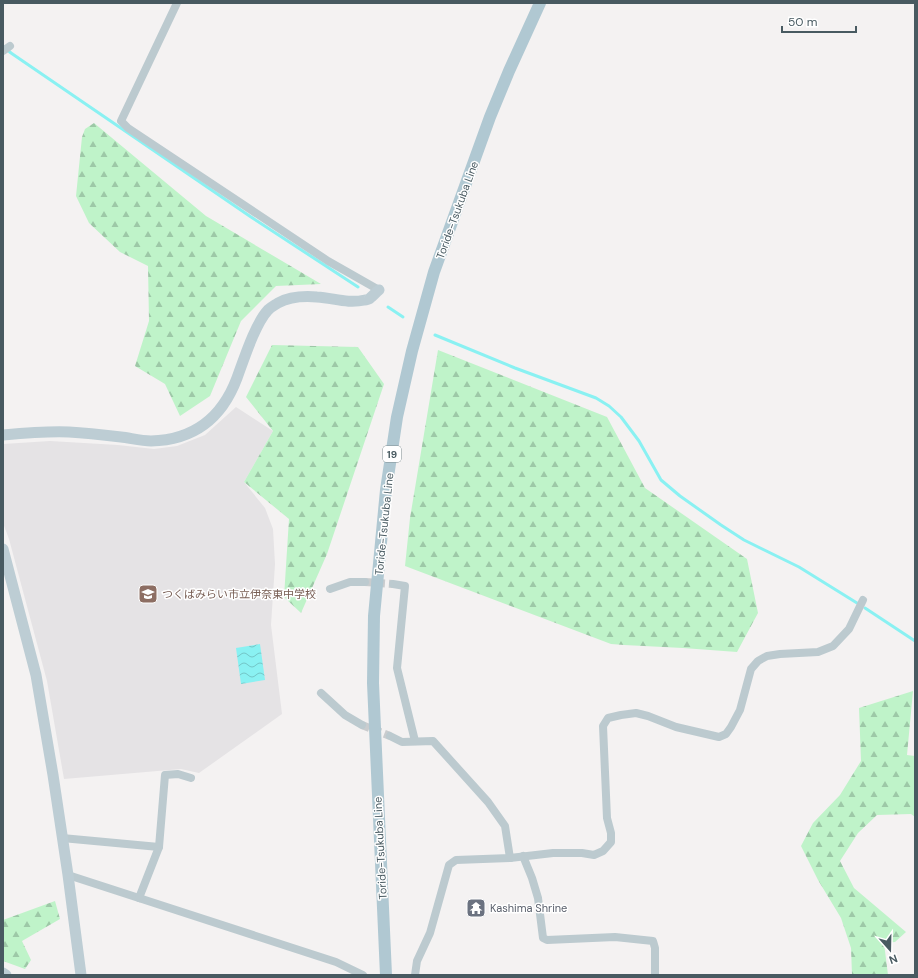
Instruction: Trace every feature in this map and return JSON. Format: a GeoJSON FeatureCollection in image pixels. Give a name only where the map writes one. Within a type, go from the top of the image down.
{"type":"FeatureCollection","features":[{"type":"Feature","properties":{"kind":"main road","name":"Toride-Tsukuba Line"},"geometry":{"type":"LineString","coordinates":[[386,975],[373,683],[374,616],[386,490],[397,417],[412,351],[434,272],[490,117],[540,3]]}},
{"type":"Feature","properties":{"kind":"street"},"geometry":{"type":"LineString","coordinates":[[3,435],[68,432],[149,441],[168,440],[186,435],[202,426],[214,416],[225,402],[234,387],[261,319],[269,309],[280,302],[296,298],[316,297],[358,302],[370,299],[379,290],[328,261],[121,122],[177,3]]}},
{"type":"Feature","properties":{"kind":"street"},"geometry":{"type":"LineString","coordinates":[[3,51],[10,46]]}},
{"type":"Feature","properties":{"kind":"street"},"geometry":{"type":"LineString","coordinates":[[3,549],[36,676],[68,875],[81,975]]}},
{"type":"Feature","properties":{"kind":"street"},"geometry":{"type":"LineString","coordinates":[[330,589],[350,582],[365,582]]}},
{"type":"Feature","properties":{"kind":"street"},"geometry":{"type":"LineString","coordinates":[[393,584],[405,586],[397,668],[415,741]]}},
{"type":"Feature","properties":{"kind":"street"},"geometry":{"type":"LineString","coordinates":[[415,975],[417,961],[430,933],[449,865],[456,860],[510,858],[553,853],[594,855],[603,851],[611,842],[611,833],[607,818],[603,726],[608,718],[636,713],[676,727],[719,737],[726,734],[740,710],[751,669],[758,661],[767,656],[818,652],[833,646],[849,629],[863,600]]}},
{"type":"Feature","properties":{"kind":"street"},"geometry":{"type":"LineString","coordinates":[[321,693],[345,715],[362,725]]}},
{"type":"Feature","properties":{"kind":"street"},"geometry":{"type":"LineString","coordinates":[[390,736],[402,742],[433,741],[488,802],[505,826],[510,858]]}},
{"type":"Feature","properties":{"kind":"street"},"geometry":{"type":"LineString","coordinates":[[139,898],[159,847],[165,775],[178,774],[191,778]]}},
{"type":"Feature","properties":{"kind":"street"},"geometry":{"type":"LineString","coordinates":[[62,838],[159,847]]}},
{"type":"Feature","properties":{"kind":"street"},"geometry":{"type":"LineString","coordinates":[[523,856],[538,898],[543,938],[547,940],[615,937],[653,941],[655,948],[655,975]]}},
{"type":"Feature","properties":{"kind":"street"},"geometry":{"type":"LineString","coordinates":[[68,875],[336,962],[363,975]]}},
{"type":"Feature","properties":{"kind":"shaded area","name":"つくばみらい市立伊奈東中学校"},"geometry":{"type":"Polygon","coordinates":[[[236,407],[273,431],[244,482],[265,508],[273,529],[275,564],[271,625],[282,714],[199,773],[181,769],[64,779],[47,681],[9,539],[3,523],[3,444],[50,441],[118,445],[154,449],[177,446],[205,435],[236,407]]]}},
{"type":"Feature","properties":{"kind":"green space"},"geometry":{"type":"Polygon","coordinates":[[[94,123],[206,216],[321,284],[276,286],[241,321],[210,396],[180,416],[165,384],[135,366],[149,321],[148,266],[120,252],[89,223],[76,196],[82,137],[85,129],[94,123]]]}},
{"type":"Feature","properties":{"kind":"green space"},"geometry":{"type":"Polygon","coordinates":[[[272,345],[358,347],[384,384],[327,554],[301,613],[284,597],[289,519],[244,482],[273,431],[246,397],[272,345]]]}},
{"type":"Feature","properties":{"kind":"green space"},"geometry":{"type":"Polygon","coordinates":[[[438,350],[607,417],[645,488],[747,559],[758,613],[737,652],[611,644],[405,566],[410,518],[438,350]]]}},
{"type":"Feature","properties":{"kind":"green space"},"geometry":{"type":"Polygon","coordinates":[[[913,691],[907,755],[915,756],[915,817],[911,814],[877,815],[858,833],[840,861],[854,888],[906,932],[895,942],[884,943],[888,975],[852,975],[851,948],[841,918],[818,880],[801,846],[813,823],[840,795],[861,761],[859,708],[913,691]]]}},
{"type":"Feature","properties":{"kind":"green space"},"geometry":{"type":"Polygon","coordinates":[[[55,901],[60,919],[22,941],[31,960],[25,969],[3,961],[3,920],[55,901]]]}},
{"type":"Feature","properties":{"kind":"water"},"geometry":{"type":"Polygon","coordinates":[[[260,644],[265,680],[241,684],[236,648],[260,644]]]}},
{"type":"Feature","properties":{"kind":"waterway"},"geometry":{"type":"LineString","coordinates":[[3,46],[11,53],[251,217],[358,287]]}},
{"type":"Feature","properties":{"kind":"waterway"},"geometry":{"type":"LineString","coordinates":[[388,307],[403,317]]}},
{"type":"Feature","properties":{"kind":"waterway"},"geometry":{"type":"LineString","coordinates":[[435,335],[515,368],[596,398],[609,406],[621,417],[639,441],[661,480],[680,496],[744,540],[799,567],[857,603]]}},
{"type":"Feature","properties":{"kind":"waterway"},"geometry":{"type":"LineString","coordinates":[[865,608],[915,641]]}},
{"type":"Feature","properties":{"kind":"tunnel"},"geometry":{"type":"LineString","coordinates":[[365,582],[393,584]]}},
{"type":"Feature","properties":{"kind":"tunnel"},"geometry":{"type":"LineString","coordinates":[[362,725],[390,736]]}},
{"type":"Feature","properties":{"kind":"place","name":"つくばみらい市立伊奈東中学校"},"geometry":{"type":"Point","coordinates":[148,594]}},
{"type":"Feature","properties":{"kind":"place","name":"Kashima Shrine"},"geometry":{"type":"Point","coordinates":[476,908]}}]}
